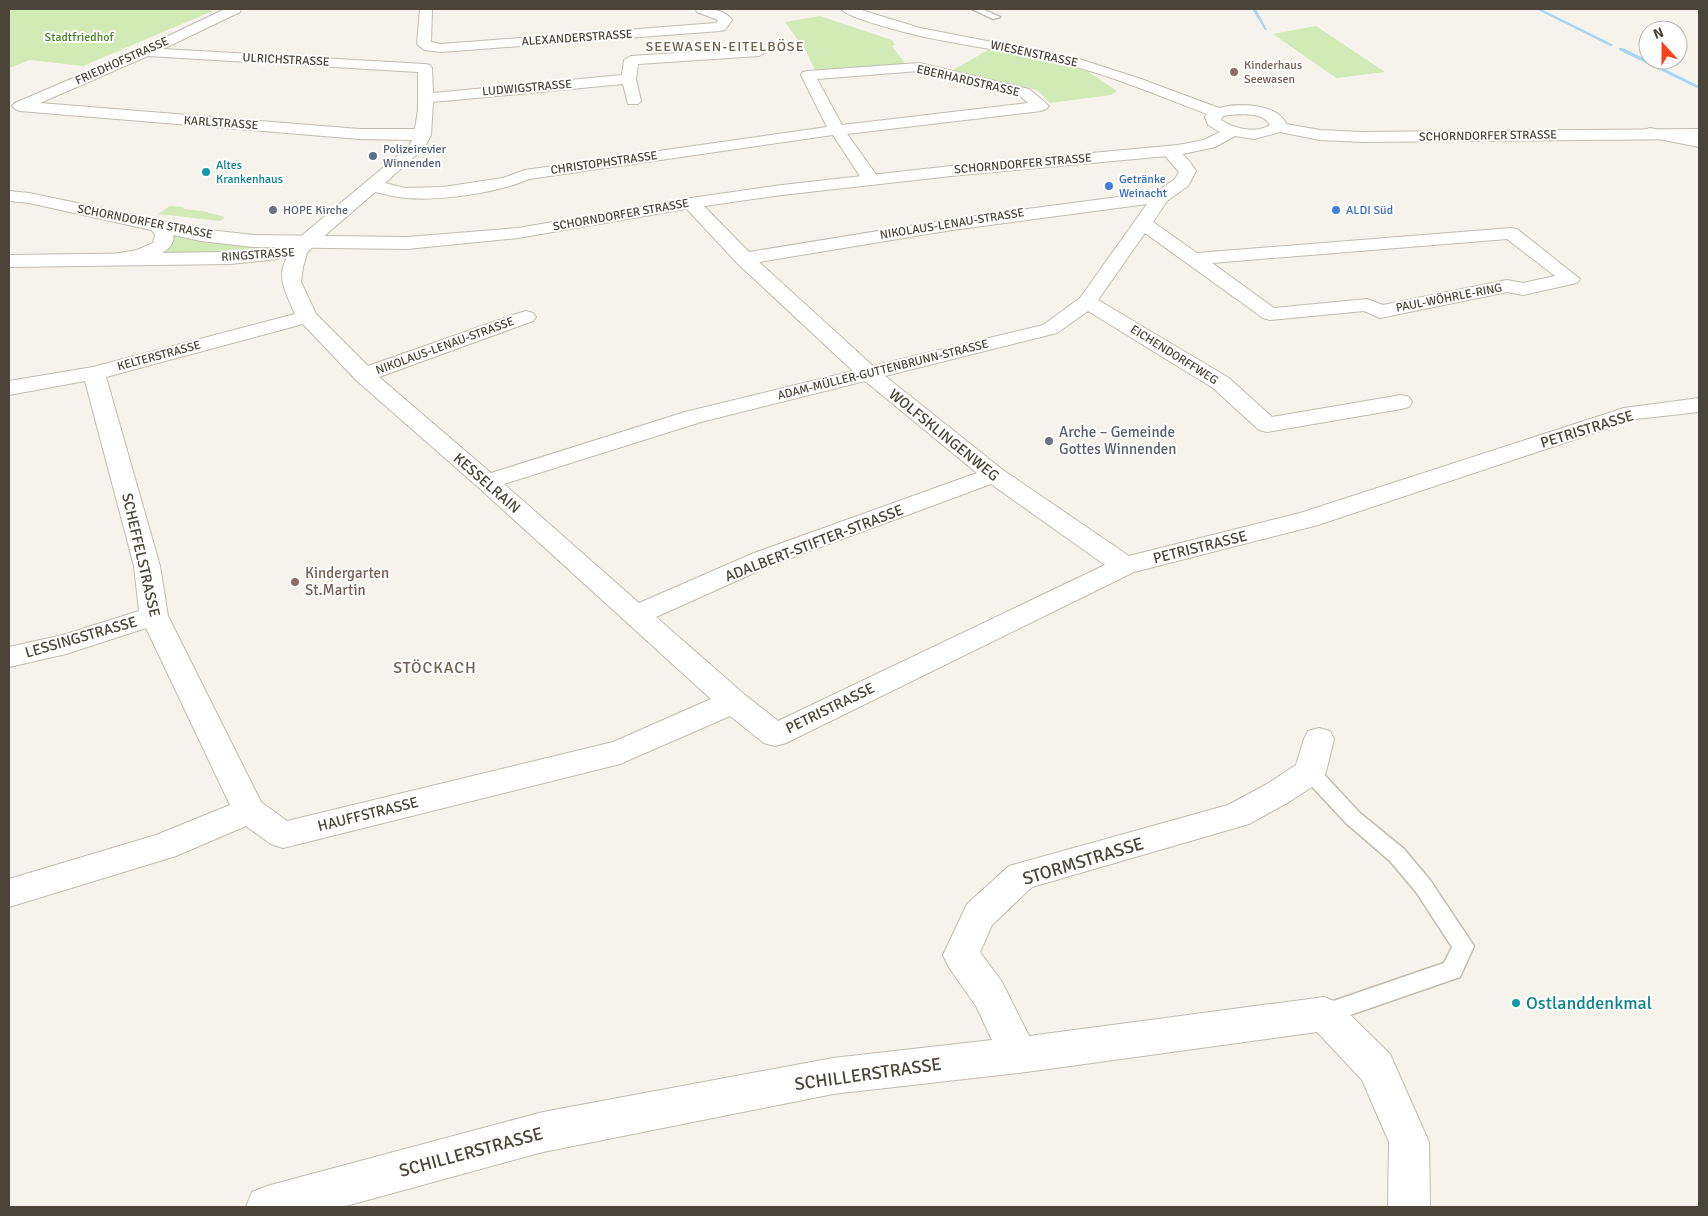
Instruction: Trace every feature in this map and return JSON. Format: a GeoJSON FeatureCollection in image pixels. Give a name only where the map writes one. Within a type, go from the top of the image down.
{"type":"FeatureCollection","features":[{"type":"Feature","properties":{"kind":"street","name":"FRIEDHOFSTRASSE"},"geometry":{"type":"LineString","coordinates":[[14,109],[146,52],[235,9]]}},
{"type":"Feature","properties":{"kind":"street","name":"ALEXANDERSTRASSE"},"geometry":{"type":"LineString","coordinates":[[426,9],[424,44],[429,47],[720,27],[725,20],[722,16],[702,9]]}},
{"type":"Feature","properties":{"kind":"street","name":"WIESENSTRASSE"},"geometry":{"type":"LineString","coordinates":[[847,9],[882,22],[915,31],[1018,50],[1097,68],[1218,113]]}},
{"type":"Feature","properties":{"kind":"street","name":"ULRICHSTRASSE"},"geometry":{"type":"LineString","coordinates":[[146,52],[425,68],[425,98]]}},
{"type":"Feature","properties":{"kind":"street"},"geometry":{"type":"LineString","coordinates":[[633,101],[629,79],[630,60],[759,52]]}},
{"type":"Feature","properties":{"kind":"street","name":"EBERHARDSTRASSE"},"geometry":{"type":"LineString","coordinates":[[837,130],[1041,106],[1024,92],[919,67],[808,75],[837,130],[872,180]]}},
{"type":"Feature","properties":{"kind":"street","name":"LUDWIGSTRASSE"},"geometry":{"type":"LineString","coordinates":[[425,98],[629,79]]}},
{"type":"Feature","properties":{"kind":"street"},"geometry":{"type":"LineString","coordinates":[[303,247],[416,148],[423,135],[425,98]]}},
{"type":"Feature","properties":{"kind":"street","name":"KARLSTRASSE"},"geometry":{"type":"LineString","coordinates":[[14,109],[359,134],[423,135]]}},
{"type":"Feature","properties":{"kind":"street"},"geometry":{"type":"LineString","coordinates":[[1237,110],[1256,111],[1272,116],[1278,122],[1278,126],[1273,131],[1256,134],[1232,131],[1214,122],[1213,117],[1218,113],[1237,110]]}},
{"type":"Feature","properties":{"kind":"street","name":"SCHORNDORFER STRASSE"},"geometry":{"type":"LineString","coordinates":[[1278,126],[1320,135],[1362,137],[1699,134]]}},
{"type":"Feature","properties":{"kind":"street","name":"CHRISTOPHSTRASSE"},"geometry":{"type":"LineString","coordinates":[[373,186],[404,193],[443,192],[507,183],[525,174],[837,130]]}},
{"type":"Feature","properties":{"kind":"street","name":"SCHORNDORFER STRASSE"},"geometry":{"type":"LineString","coordinates":[[407,243],[518,233],[691,203],[872,180],[1169,151],[1201,146],[1220,140],[1232,131]]}},
{"type":"Feature","properties":{"kind":"street"},"geometry":{"type":"LineString","coordinates":[[1649,133],[1699,142]]}},
{"type":"Feature","properties":{"kind":"street","name":"ADAM-MÜLLER-GUTTENBRUNN-STRASSE"},"geometry":{"type":"LineString","coordinates":[[487,482],[693,417],[1050,329],[1087,302],[1161,197],[1182,182],[1188,171],[1169,151]]}},
{"type":"Feature","properties":{"kind":"street","name":"SCHORNDORFER STRASSE"},"geometry":{"type":"LineString","coordinates":[[9,196],[29,198],[201,235],[303,247]]}},
{"type":"Feature","properties":{"kind":"street","name":"NIKOLAUS-LENAU-STRASSE"},"geometry":{"type":"LineString","coordinates":[[744,259],[926,228],[1035,212],[1161,197]]}},
{"type":"Feature","properties":{"kind":"street","name":"WOLFSKLINGENWEG"},"geometry":{"type":"LineString","coordinates":[[691,203],[744,259],[868,373],[994,475],[1125,566]]}},
{"type":"Feature","properties":{"kind":"street","name":"PAUL-WÖHRLE-RING"},"geometry":{"type":"LineString","coordinates":[[1143,223],[1270,314],[1367,305],[1380,312],[1507,286],[1523,289],[1570,279],[1511,233],[1194,259]]}},
{"type":"Feature","properties":{"kind":"street","name":"RINGSTRASSE"},"geometry":{"type":"LineString","coordinates":[[108,260],[136,256],[161,246],[164,241],[164,235],[157,225]]}},
{"type":"Feature","properties":{"kind":"street","name":"RINGSTRASSE"},"geometry":{"type":"LineString","coordinates":[[9,262],[230,258],[303,247],[407,243]]}},
{"type":"Feature","properties":{"kind":"street","name":"KESSELRAIN"},"geometry":{"type":"LineString","coordinates":[[303,247],[293,267],[291,282],[307,317],[364,375],[733,702]]}},
{"type":"Feature","properties":{"kind":"street","name":"EICHENDORFFWEG"},"geometry":{"type":"LineString","coordinates":[[1087,302],[1221,383],[1267,425],[1401,402]]}},
{"type":"Feature","properties":{"kind":"street","name":"KELTERSTRASSE"},"geometry":{"type":"LineString","coordinates":[[9,388],[94,373],[307,317]]}},
{"type":"Feature","properties":{"kind":"street","name":"NIKOLAUS-LENAU-STRASSE"},"geometry":{"type":"LineString","coordinates":[[364,375],[526,317]]}},
{"type":"Feature","properties":{"kind":"street","name":"SCHEFFELSTRASSE"},"geometry":{"type":"LineString","coordinates":[[94,373],[147,566],[154,616],[249,811]]}},
{"type":"Feature","properties":{"kind":"street","name":"PETRISTRASSE"},"geometry":{"type":"LineString","coordinates":[[733,702],[775,735],[1125,566],[1309,519],[1632,414],[1681,406],[1699,406]]}},
{"type":"Feature","properties":{"kind":"street","name":"ADALBERT-STIFTER-STRASSE"},"geometry":{"type":"LineString","coordinates":[[636,615],[763,559],[994,475]]}},
{"type":"Feature","properties":{"kind":"street","name":"LESSINGSTRASSE"},"geometry":{"type":"LineString","coordinates":[[9,657],[66,644],[154,616]]}},
{"type":"Feature","properties":{"kind":"street","name":"HAUFFSTRASSE"},"geometry":{"type":"LineString","coordinates":[[249,811],[283,836],[620,752],[733,702]]}},
{"type":"Feature","properties":{"kind":"street"},"geometry":{"type":"LineString","coordinates":[[1310,772],[1319,739]]}},
{"type":"Feature","properties":{"kind":"street","name":"STORMSTRASSE"},"geometry":{"type":"LineString","coordinates":[[1019,1055],[989,994],[960,955],[980,915],[1021,876],[1237,815],[1278,793],[1310,772]]}},
{"type":"Feature","properties":{"kind":"street"},"geometry":{"type":"LineString","coordinates":[[9,892],[164,846],[249,811]]}},
{"type":"Feature","properties":{"kind":"street"},"geometry":{"type":"LineString","coordinates":[[1324,1014],[1376,1067],[1409,1142],[1408,1207]]}},
{"type":"Feature","properties":{"kind":"street","name":"SCHILLERSTRASSE"},"geometry":{"type":"LineString","coordinates":[[267,1207],[543,1132],[833,1076],[1019,1055],[1324,1014]]}},
{"type":"Feature","properties":{"kind":"lane"},"geometry":{"type":"LineString","coordinates":[[976,9],[996,17]]}},
{"type":"Feature","properties":{"kind":"lane"},"geometry":{"type":"LineString","coordinates":[[1310,772],[1353,818],[1397,855],[1423,886],[1463,946],[1452,970],[1324,1014]]}},
{"type":"Feature","properties":{"kind":"green space","name":"Stadtfriedhof"},"geometry":{"type":"Polygon","coordinates":[[[9,9],[217,9],[83,66],[30,60],[9,68],[9,9]]]}},
{"type":"Feature","properties":{"kind":"green space"},"geometry":{"type":"Polygon","coordinates":[[[820,16],[892,40],[895,45],[892,46],[906,65],[815,70],[806,51],[785,22],[820,16]]]}},
{"type":"Feature","properties":{"kind":"green space"},"geometry":{"type":"Polygon","coordinates":[[[1316,26],[1385,72],[1336,78],[1273,34],[1316,26]]]}},
{"type":"Feature","properties":{"kind":"green space"},"geometry":{"type":"Polygon","coordinates":[[[990,49],[1084,69],[1117,91],[1111,95],[1050,103],[1037,90],[953,70],[990,49]]]}},
{"type":"Feature","properties":{"kind":"green space"},"geometry":{"type":"Polygon","coordinates":[[[170,206],[183,207],[184,209],[225,217],[220,221],[158,214],[170,206]]]}},
{"type":"Feature","properties":{"kind":"green space"},"geometry":{"type":"Polygon","coordinates":[[[176,234],[262,246],[241,252],[153,256],[165,247],[176,234]]]}},
{"type":"Feature","properties":{"kind":"waterway"},"geometry":{"type":"LineString","coordinates":[[1254,9],[1266,29]]}},
{"type":"Feature","properties":{"kind":"waterway"},"geometry":{"type":"LineString","coordinates":[[1538,9],[1612,45]]}},
{"type":"Feature","properties":{"kind":"waterway"},"geometry":{"type":"LineString","coordinates":[[1621,49],[1699,88]]}},
{"type":"Feature","properties":{"kind":"place","name":"Kinderhaus Seewasen"},"geometry":{"type":"Point","coordinates":[1234,72]}},
{"type":"Feature","properties":{"kind":"place","name":"Polizeirevier Winnenden"},"geometry":{"type":"Point","coordinates":[373,156]}},
{"type":"Feature","properties":{"kind":"place","name":"Altes Krankenhaus"},"geometry":{"type":"Point","coordinates":[206,172]}},
{"type":"Feature","properties":{"kind":"place","name":"Getränke Weinacht"},"geometry":{"type":"Point","coordinates":[1109,186]}},
{"type":"Feature","properties":{"kind":"place","name":"HOPE Kirche"},"geometry":{"type":"Point","coordinates":[273,210]}},
{"type":"Feature","properties":{"kind":"place","name":"ALDI Süd"},"geometry":{"type":"Point","coordinates":[1336,210]}},
{"type":"Feature","properties":{"kind":"place","name":"Arche – Gemeinde Gottes Winnenden"},"geometry":{"type":"Point","coordinates":[1049,441]}},
{"type":"Feature","properties":{"kind":"place","name":"Kindergarten St.Martin"},"geometry":{"type":"Point","coordinates":[295,582]}},
{"type":"Feature","properties":{"kind":"place","name":"Ostlanddenkmal"},"geometry":{"type":"Point","coordinates":[1516,1003]}},
{"type":"Feature","properties":{"kind":"district","name":"SEEWASEN-EITELBÖSE"},"geometry":{"type":"Point","coordinates":[725,46]}},
{"type":"Feature","properties":{"kind":"district","name":"STÖCKACH"},"geometry":{"type":"Point","coordinates":[435,668]}}]}
